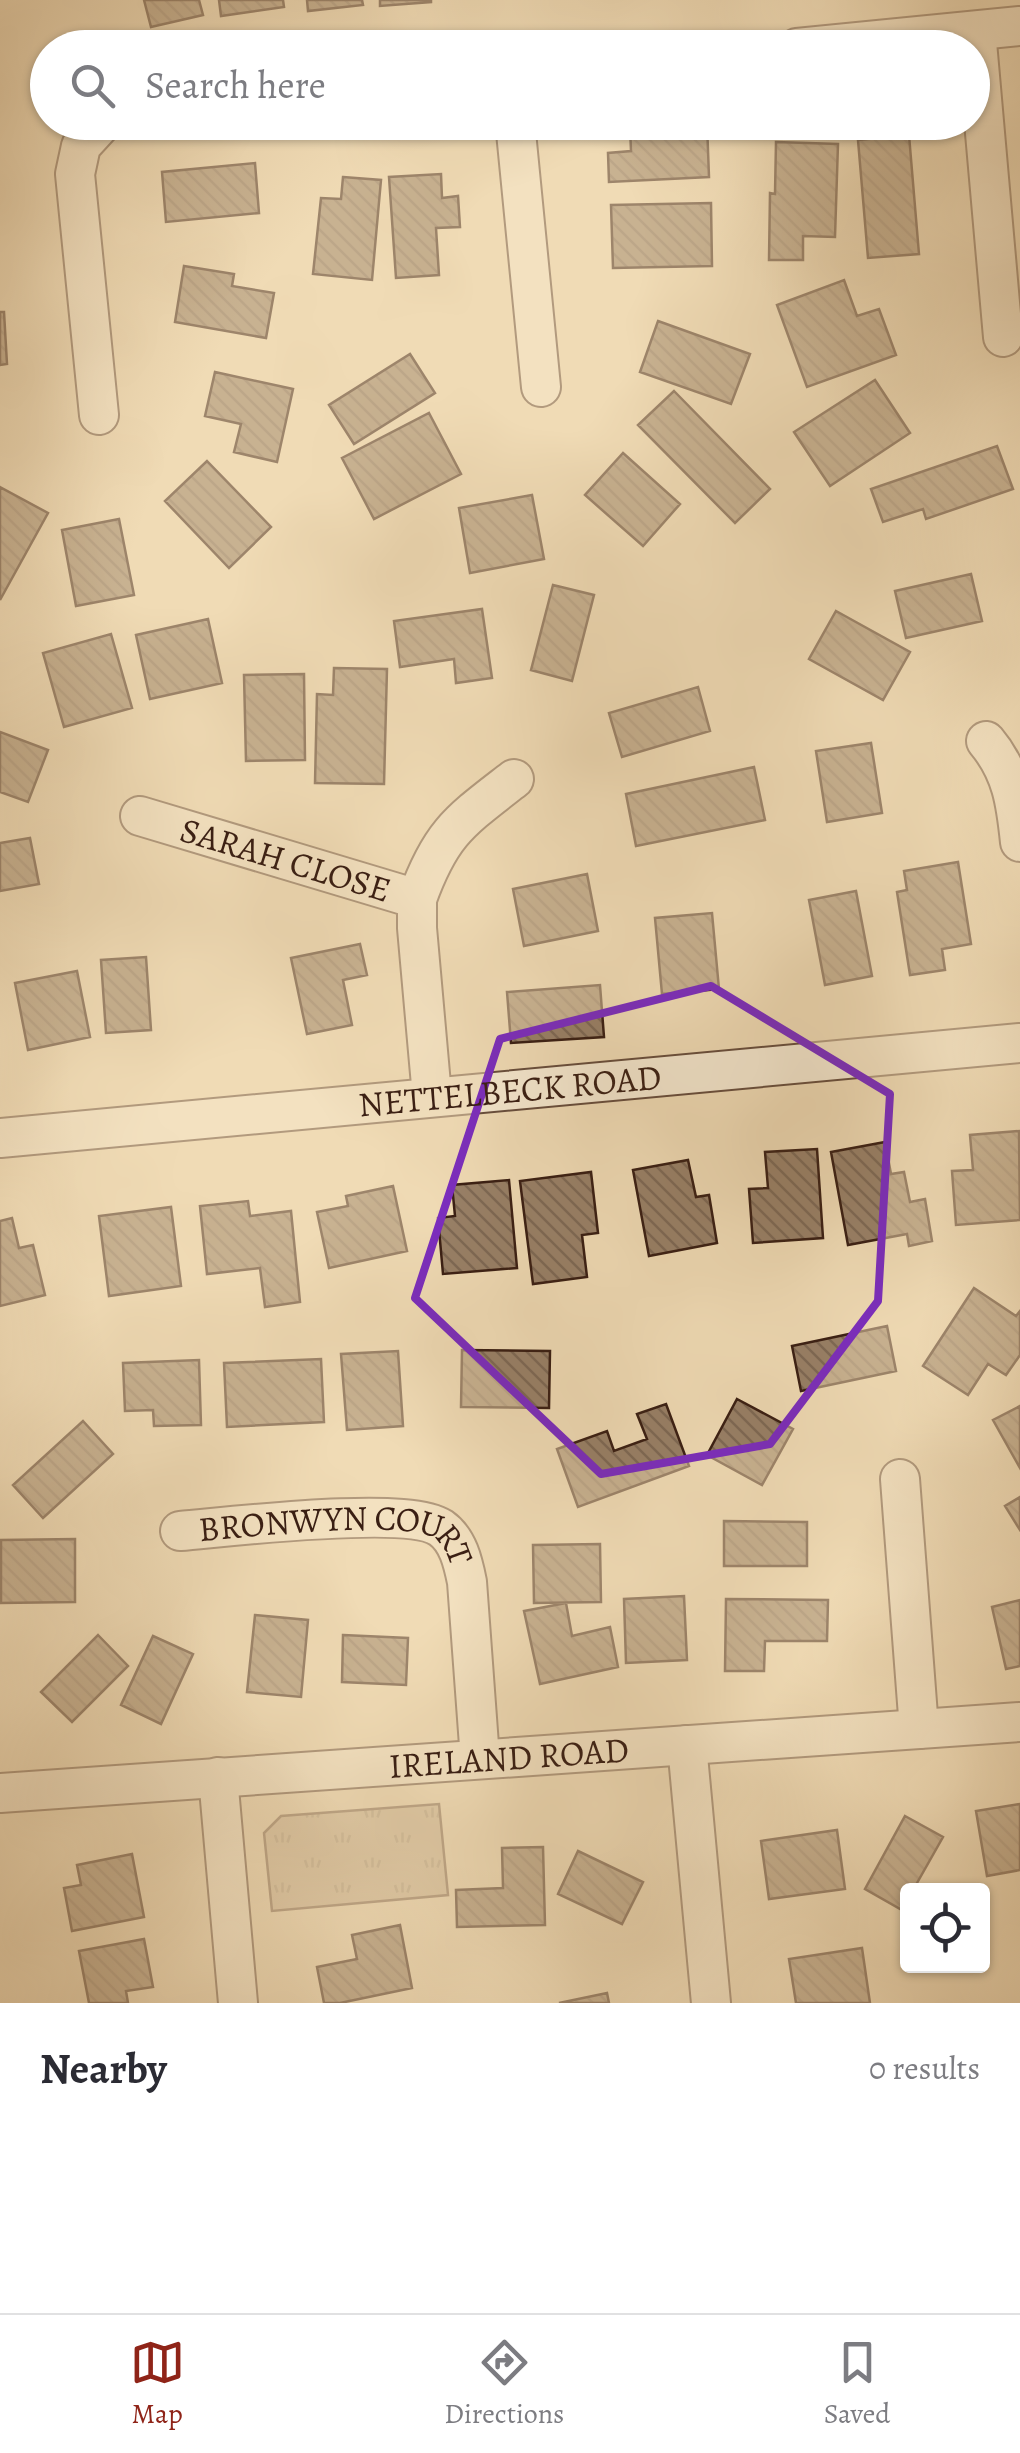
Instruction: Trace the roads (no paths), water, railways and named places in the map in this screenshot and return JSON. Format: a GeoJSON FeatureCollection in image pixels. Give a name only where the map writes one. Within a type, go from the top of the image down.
{"type":"FeatureCollection","features":[{"type":"Feature","properties":{"kind":"street"},"geometry":{"type":"LineString","coordinates":[[976,30],[1020,26]]}},
{"type":"Feature","properties":{"kind":"street"},"geometry":{"type":"LineString","coordinates":[[87,140],[75,174],[99,416]]}},
{"type":"Feature","properties":{"kind":"street"},"geometry":{"type":"LineString","coordinates":[[518,140],[541,388]]}},
{"type":"Feature","properties":{"kind":"street"},"geometry":{"type":"LineString","coordinates":[[986,140],[1003,337]]}},
{"type":"Feature","properties":{"kind":"street"},"geometry":{"type":"LineString","coordinates":[[986,741],[1001,759],[1011,781],[1020,842]]}},
{"type":"Feature","properties":{"kind":"street"},"geometry":{"type":"LineString","coordinates":[[417,899],[442,842],[458,823],[514,779]]}},
{"type":"Feature","properties":{"kind":"street","name":"SARAH CLOSE"},"geometry":{"type":"LineString","coordinates":[[140,816],[417,899],[432,1096]]}},
{"type":"Feature","properties":{"kind":"street","name":"NETTELBECK ROAD"},"geometry":{"type":"LineString","coordinates":[[0,1138],[1020,1043]]}},
{"type":"Feature","properties":{"kind":"street"},"geometry":{"type":"LineString","coordinates":[[900,1478],[920,1728]]}},
{"type":"Feature","properties":{"kind":"street","name":"BRONWYN COURT"},"geometry":{"type":"LineString","coordinates":[[180,1530],[392,1516],[436,1525],[445,1531],[463,1560],[467,1582],[480,1759]]}},
{"type":"Feature","properties":{"kind":"street","name":"IRELAND ROAD"},"geometry":{"type":"LineString","coordinates":[[0,1793],[1020,1722]]}},
{"type":"Feature","properties":{"kind":"street"},"geometry":{"type":"LineString","coordinates":[[686,1745],[711,2003]]}},
{"type":"Feature","properties":{"kind":"street"},"geometry":{"type":"LineString","coordinates":[[218,1777],[238,2003]]}}]}
